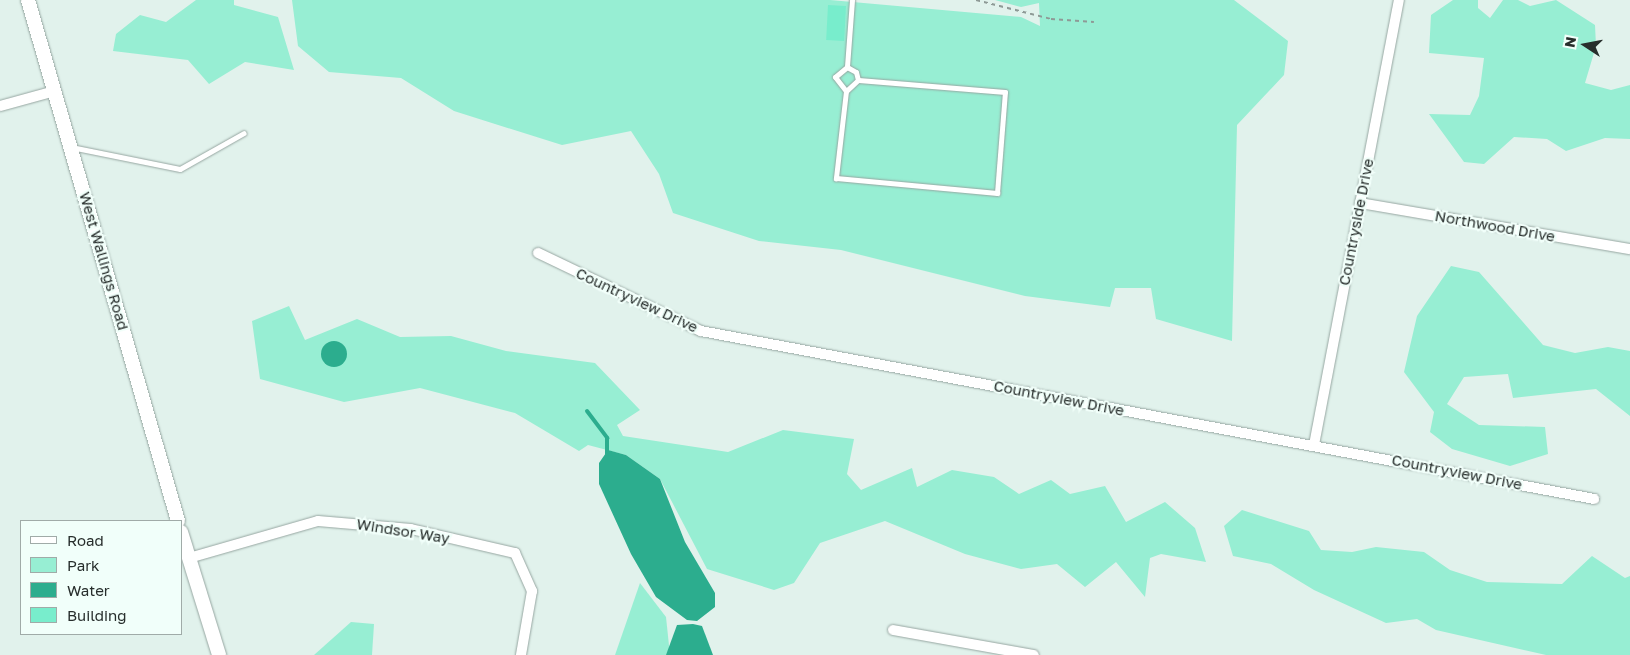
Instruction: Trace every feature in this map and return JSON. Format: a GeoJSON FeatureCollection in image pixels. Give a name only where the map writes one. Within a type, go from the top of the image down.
{"type":"FeatureCollection","features":[{"type":"Feature","properties":{"kind":"street","name":"West Wallings Road"},"geometry":{"type":"LineString","coordinates":[[28,0],[178,520]]}},
{"type":"Feature","properties":{"kind":"street","name":"Countryside Drive"},"geometry":{"type":"LineString","coordinates":[[1314,445],[1399,0]]}},
{"type":"Feature","properties":{"kind":"street"},"geometry":{"type":"LineString","coordinates":[[0,106],[55,91]]}},
{"type":"Feature","properties":{"kind":"street","name":"Northwood Drive"},"geometry":{"type":"LineString","coordinates":[[1360,202],[1630,248]]}},
{"type":"Feature","properties":{"kind":"street","name":"Countryview Drive"},"geometry":{"type":"LineString","coordinates":[[538,253],[701,331],[1594,499]]}},
{"type":"Feature","properties":{"kind":"street","name":"Windsor Way"},"geometry":{"type":"LineString","coordinates":[[189,558],[318,521],[411,529],[515,553],[532,591],[521,655]]}},
{"type":"Feature","properties":{"kind":"street"},"geometry":{"type":"LineString","coordinates":[[182,535],[219,655]]}},
{"type":"Feature","properties":{"kind":"street"},"geometry":{"type":"LineString","coordinates":[[893,630],[1034,655]]}},
{"type":"Feature","properties":{"kind":"lane"},"geometry":{"type":"LineString","coordinates":[[846,91],[835,77],[847,66],[852,0]]}},
{"type":"Feature","properties":{"kind":"lane"},"geometry":{"type":"LineString","coordinates":[[847,66],[856,72],[858,80]]}},
{"type":"Feature","properties":{"kind":"lane"},"geometry":{"type":"LineString","coordinates":[[858,80],[1005,92],[997,193],[836,178],[846,91],[858,80]]}},
{"type":"Feature","properties":{"kind":"lane"},"geometry":{"type":"LineString","coordinates":[[71,146],[180,169],[244,134]]}},
{"type":"Feature","properties":{"kind":"path"},"geometry":{"type":"LineString","coordinates":[[976,0],[1051,19],[1094,22]]}},
{"type":"Feature","properties":{"kind":"green space"},"geometry":{"type":"Polygon","coordinates":[[[196,0],[234,0],[234,5],[278,17],[294,70],[245,62],[209,84],[188,60],[113,51],[116,34],[140,15],[166,22],[196,0]]]}},
{"type":"Feature","properties":{"kind":"green space"},"geometry":{"type":"Polygon","coordinates":[[[292,0],[830,0],[1021,17],[1040,26],[1039,3],[1021,7],[995,0],[1234,0],[1288,41],[1284,75],[1237,125],[1232,341],[1156,319],[1151,288],[1115,288],[1110,307],[1025,296],[841,250],[759,241],[673,213],[659,174],[631,131],[562,145],[454,111],[401,78],[329,72],[298,46],[292,0]]]}},
{"type":"Feature","properties":{"kind":"green space"},"geometry":{"type":"Polygon","coordinates":[[[1453,0],[1478,0],[1478,8],[1490,18],[1503,0],[1518,0],[1530,6],[1556,0],[1595,25],[1596,46],[1585,83],[1611,90],[1630,85],[1630,139],[1605,138],[1566,151],[1547,139],[1514,137],[1484,164],[1464,162],[1429,114],[1470,115],[1479,96],[1484,58],[1429,53],[1431,15],[1453,0]]]}},
{"type":"Feature","properties":{"kind":"green space"},"geometry":{"type":"Polygon","coordinates":[[[1451,266],[1479,272],[1543,345],[1575,353],[1608,347],[1630,351],[1630,416],[1596,389],[1513,398],[1508,374],[1464,377],[1447,404],[1479,425],[1545,427],[1548,454],[1510,466],[1452,449],[1430,432],[1434,412],[1404,372],[1417,316],[1451,266]]]}},
{"type":"Feature","properties":{"kind":"green space"},"geometry":{"type":"Polygon","coordinates":[[[289,306],[305,340],[357,319],[400,337],[451,336],[506,351],[595,363],[640,410],[617,425],[623,436],[728,452],[783,430],[854,439],[847,474],[861,490],[912,468],[917,487],[952,470],[994,477],[1019,494],[1051,480],[1070,494],[1105,486],[1126,522],[1165,502],[1195,528],[1206,562],[1161,554],[1150,558],[1145,597],[1116,562],[1085,587],[1057,564],[1021,569],[965,554],[885,521],[820,543],[794,583],[774,590],[707,569],[660,479],[626,455],[588,445],[579,451],[515,413],[420,388],[344,402],[260,379],[252,321],[289,306]]]}},
{"type":"Feature","properties":{"kind":"green space"},"geometry":{"type":"Polygon","coordinates":[[[1242,510],[1309,531],[1321,550],[1352,552],[1376,547],[1424,552],[1450,570],[1487,582],[1562,584],[1592,556],[1625,578],[1630,576],[1630,655],[1546,655],[1436,630],[1417,619],[1386,623],[1314,590],[1271,564],[1233,556],[1224,526],[1242,510]]]}},
{"type":"Feature","properties":{"kind":"green space"},"geometry":{"type":"Polygon","coordinates":[[[640,583],[666,617],[670,655],[615,655],[640,583]]]}},
{"type":"Feature","properties":{"kind":"green space"},"geometry":{"type":"Polygon","coordinates":[[[351,622],[374,624],[372,655],[314,655],[351,622]]]}},
{"type":"Feature","properties":{"kind":"water"},"geometry":{"type":"Polygon","coordinates":[[[334,341],[343,345],[347,354],[343,363],[334,367],[325,363],[321,354],[325,345],[334,341]]]}},
{"type":"Feature","properties":{"kind":"water"},"geometry":{"type":"Polygon","coordinates":[[[608,450],[626,455],[660,479],[685,542],[715,593],[715,607],[697,621],[687,620],[656,597],[631,554],[599,484],[599,463],[608,450]]]}},
{"type":"Feature","properties":{"kind":"water"},"geometry":{"type":"Polygon","coordinates":[[[693,624],[702,626],[713,655],[666,655],[677,625],[693,624]]]}},
{"type":"Feature","properties":{"kind":"building"},"geometry":{"type":"Polygon","coordinates":[[[828,5],[846,6],[844,41],[826,40],[828,5]]]}},
{"type":"Feature","properties":{"kind":"waterway"},"geometry":{"type":"LineString","coordinates":[[587,411],[607,438],[607,454]]}}]}
